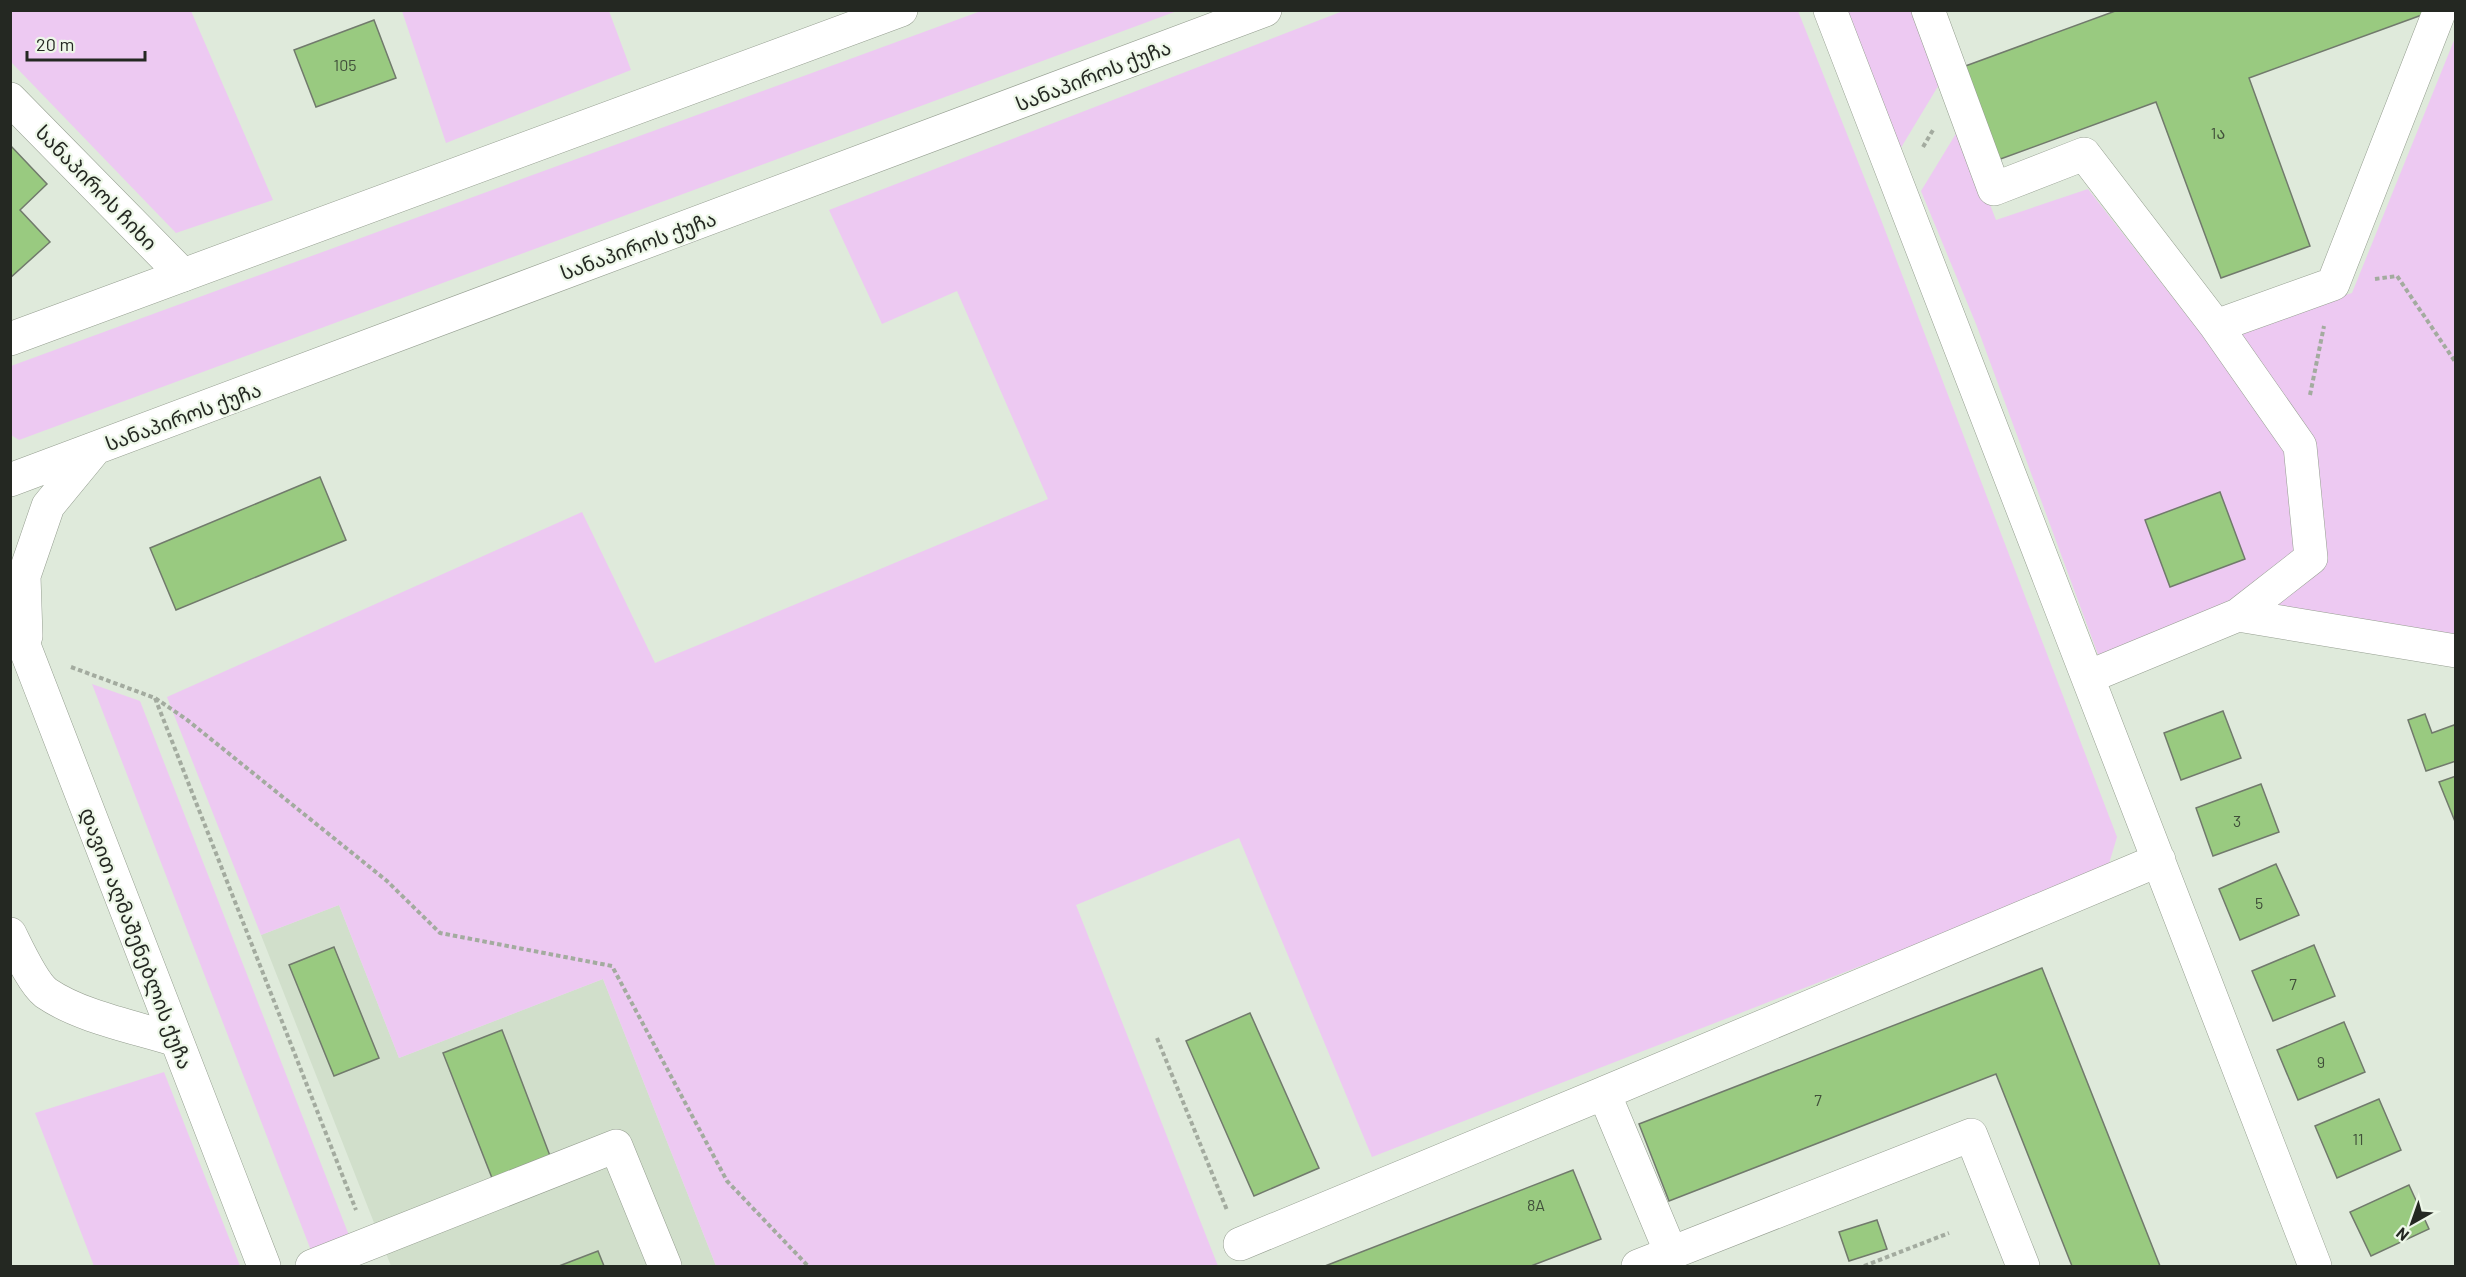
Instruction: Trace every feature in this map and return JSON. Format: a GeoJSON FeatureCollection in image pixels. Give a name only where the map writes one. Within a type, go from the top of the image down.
{"type":"FeatureCollection","features":[{"type":"Feature","properties":{"kind":"main road"},"geometry":{"type":"LineString","coordinates":[[10,339],[902,10]]}},
{"type":"Feature","properties":{"kind":"main road","name":"სანაპიროს ქუჩა"},"geometry":{"type":"LineString","coordinates":[[10,480],[1265,10]]}},
{"type":"Feature","properties":{"kind":"main road"},"geometry":{"type":"LineString","coordinates":[[1830,10],[2315,1266]]}},
{"type":"Feature","properties":{"kind":"main road"},"geometry":{"type":"LineString","coordinates":[[1928,10],[1994,189],[2084,154],[2216,326],[2300,446],[2311,558],[2238,615],[2088,677]]}},
{"type":"Feature","properties":{"kind":"main road"},"geometry":{"type":"LineString","coordinates":[[2216,326],[2333,284],[2440,10]]}},
{"type":"Feature","properties":{"kind":"main road","name":"სანაპიროს ჩიხი"},"geometry":{"type":"LineString","coordinates":[[10,99],[183,275]]}},
{"type":"Feature","properties":{"kind":"main road"},"geometry":{"type":"LineString","coordinates":[[19,651],[24,576],[48,506],[95,448]]}},
{"type":"Feature","properties":{"kind":"main road","name":"დავით აღმაშენებლის ქუჩა"},"geometry":{"type":"LineString","coordinates":[[10,609],[19,651],[176,1040],[264,1266]]}},
{"type":"Feature","properties":{"kind":"main road"},"geometry":{"type":"LineString","coordinates":[[2238,615],[2456,651]]}},
{"type":"Feature","properties":{"kind":"main road"},"geometry":{"type":"LineString","coordinates":[[1240,1244],[2159,860]]}},
{"type":"Feature","properties":{"kind":"main road"},"geometry":{"type":"LineString","coordinates":[[10,934],[22,959],[45,992],[81,1011],[176,1040]]}},
{"type":"Feature","properties":{"kind":"main road"},"geometry":{"type":"LineString","coordinates":[[1604,1093],[1671,1254]]}},
{"type":"Feature","properties":{"kind":"main road"},"geometry":{"type":"LineString","coordinates":[[1638,1266],[1971,1135],[2023,1266]]}},
{"type":"Feature","properties":{"kind":"main road"},"geometry":{"type":"LineString","coordinates":[[312,1266],[616,1146],[665,1266]]}},
{"type":"Feature","properties":{"kind":"path"},"geometry":{"type":"LineString","coordinates":[[1899,188],[1957,91]]}},
{"type":"Feature","properties":{"kind":"path"},"geometry":{"type":"LineString","coordinates":[[2300,446],[2333,284],[2397,276],[2456,363]]}},
{"type":"Feature","properties":{"kind":"path"},"geometry":{"type":"LineString","coordinates":[[19,651],[154,698],[186,719],[387,881],[440,933],[612,966],[728,1181],[808,1266]]}},
{"type":"Feature","properties":{"kind":"path"},"geometry":{"type":"LineString","coordinates":[[154,698],[370,1244]]}},
{"type":"Feature","properties":{"kind":"path"},"geometry":{"type":"LineString","coordinates":[[1157,1038],[1240,1244]]}},
{"type":"Feature","properties":{"kind":"path"},"geometry":{"type":"LineString","coordinates":[[1864,1266],[1949,1233]]}},
{"type":"Feature","properties":{"kind":"shaded area"},"geometry":{"type":"Polygon","coordinates":[[[11,10],[191,11],[273,200],[176,233],[11,62],[11,10]]]}},
{"type":"Feature","properties":{"kind":"shaded area"},"geometry":{"type":"Polygon","coordinates":[[[402,11],[609,11],[631,70],[446,143],[402,11]]]}},
{"type":"Feature","properties":{"kind":"shaded area"},"geometry":{"type":"Polygon","coordinates":[[[981,11],[1177,11],[19,440],[11,435],[11,366],[981,11]]]}},
{"type":"Feature","properties":{"kind":"shaded area"},"geometry":{"type":"Polygon","coordinates":[[[1343,11],[1798,11],[1880,217],[2117,837],[2108,867],[1372,1157],[1239,838],[1076,905],[1218,1266],[716,1266],[603,979],[399,1058],[339,905],[261,935],[167,697],[582,512],[655,663],[1048,499],[957,291],[882,324],[829,210],[1343,11]]]}},
{"type":"Feature","properties":{"kind":"shaded area"},"geometry":{"type":"Polygon","coordinates":[[[1845,11],[1921,11],[1946,73],[1899,151],[1845,11]]]}},
{"type":"Feature","properties":{"kind":"shaded area"},"geometry":{"type":"Polygon","coordinates":[[[2455,38],[2455,636],[2243,600],[2100,660],[1976,324],[1921,191],[1960,127],[1996,220],[2088,189],[2206,340],[2352,293],[2455,38]]]}},
{"type":"Feature","properties":{"kind":"shaded area"},"geometry":{"type":"Polygon","coordinates":[[[92,684],[140,701],[361,1266],[317,1266],[92,684]]]}},
{"type":"Feature","properties":{"kind":"shaded area"},"geometry":{"type":"Polygon","coordinates":[[[339,905],[399,1058],[603,979],[716,1266],[391,1266],[261,935],[339,905]]]}},
{"type":"Feature","properties":{"kind":"shaded area"},"geometry":{"type":"Polygon","coordinates":[[[164,1072],[240,1266],[94,1266],[35,1113],[164,1072]]]}},
{"type":"Feature","properties":{"kind":"building"},"geometry":{"type":"Polygon","coordinates":[[[2118,10],[2429,10],[2430,12],[2249,78],[2310,246],[2221,278],[2156,102],[1995,161],[1960,68],[2118,10]]]}},
{"type":"Feature","properties":{"kind":"building"},"geometry":{"type":"Polygon","coordinates":[[[374,20],[396,78],[316,107],[294,50],[374,20]]]}},
{"type":"Feature","properties":{"kind":"building"},"geometry":{"type":"Polygon","coordinates":[[[10,145],[47,184],[20,210],[50,242],[10,278],[10,145]]]}},
{"type":"Feature","properties":{"kind":"building"},"geometry":{"type":"Polygon","coordinates":[[[320,477],[346,540],[176,610],[150,548],[320,477]]]}},
{"type":"Feature","properties":{"kind":"building"},"geometry":{"type":"Polygon","coordinates":[[[2220,492],[2245,559],[2170,587],[2145,520],[2220,492]]]}},
{"type":"Feature","properties":{"kind":"building"},"geometry":{"type":"Polygon","coordinates":[[[2223,711],[2241,758],[2181,780],[2164,733],[2223,711]]]}},
{"type":"Feature","properties":{"kind":"building"},"geometry":{"type":"Polygon","coordinates":[[[2425,714],[2432,733],[2454,725],[2456,729],[2456,761],[2426,771],[2408,720],[2425,714]]]}},
{"type":"Feature","properties":{"kind":"building"},"geometry":{"type":"Polygon","coordinates":[[[2456,776],[2456,824],[2439,782],[2456,776]]]}},
{"type":"Feature","properties":{"kind":"building"},"geometry":{"type":"Polygon","coordinates":[[[2261,784],[2279,832],[2213,856],[2196,808],[2261,784]]]}},
{"type":"Feature","properties":{"kind":"building"},"geometry":{"type":"Polygon","coordinates":[[[2276,864],[2299,915],[2240,940],[2219,889],[2276,864]]]}},
{"type":"Feature","properties":{"kind":"building"},"geometry":{"type":"Polygon","coordinates":[[[2314,945],[2335,996],[2273,1021],[2252,971],[2314,945]]]}},
{"type":"Feature","properties":{"kind":"building"},"geometry":{"type":"Polygon","coordinates":[[[334,947],[379,1058],[334,1076],[289,965],[334,947]]]}},
{"type":"Feature","properties":{"kind":"building"},"geometry":{"type":"Polygon","coordinates":[[[2042,968],[2160,1266],[2072,1266],[1996,1074],[1669,1201],[1639,1124],[2042,968]]]}},
{"type":"Feature","properties":{"kind":"building"},"geometry":{"type":"Polygon","coordinates":[[[1250,1013],[1319,1168],[1254,1196],[1186,1041],[1250,1013]]]}},
{"type":"Feature","properties":{"kind":"building"},"geometry":{"type":"Polygon","coordinates":[[[2344,1022],[2365,1072],[2298,1100],[2277,1050],[2344,1022]]]}},
{"type":"Feature","properties":{"kind":"building"},"geometry":{"type":"Polygon","coordinates":[[[502,1030],[552,1161],[494,1183],[443,1053],[502,1030]]]}},
{"type":"Feature","properties":{"kind":"building"},"geometry":{"type":"Polygon","coordinates":[[[2379,1099],[2401,1150],[2337,1178],[2315,1126],[2379,1099]]]}},
{"type":"Feature","properties":{"kind":"building"},"geometry":{"type":"Polygon","coordinates":[[[1573,1170],[1601,1239],[1531,1266],[1325,1266],[1573,1170]]]}},
{"type":"Feature","properties":{"kind":"building"},"geometry":{"type":"Polygon","coordinates":[[[2409,1185],[2429,1229],[2371,1256],[2350,1212],[2409,1185]]]}},
{"type":"Feature","properties":{"kind":"building"},"geometry":{"type":"Polygon","coordinates":[[[1877,1220],[1887,1249],[1849,1261],[1839,1232],[1877,1220]]]}},
{"type":"Feature","properties":{"kind":"building"},"geometry":{"type":"Polygon","coordinates":[[[598,1251],[604,1266],[559,1266],[598,1251]]]}}]}
